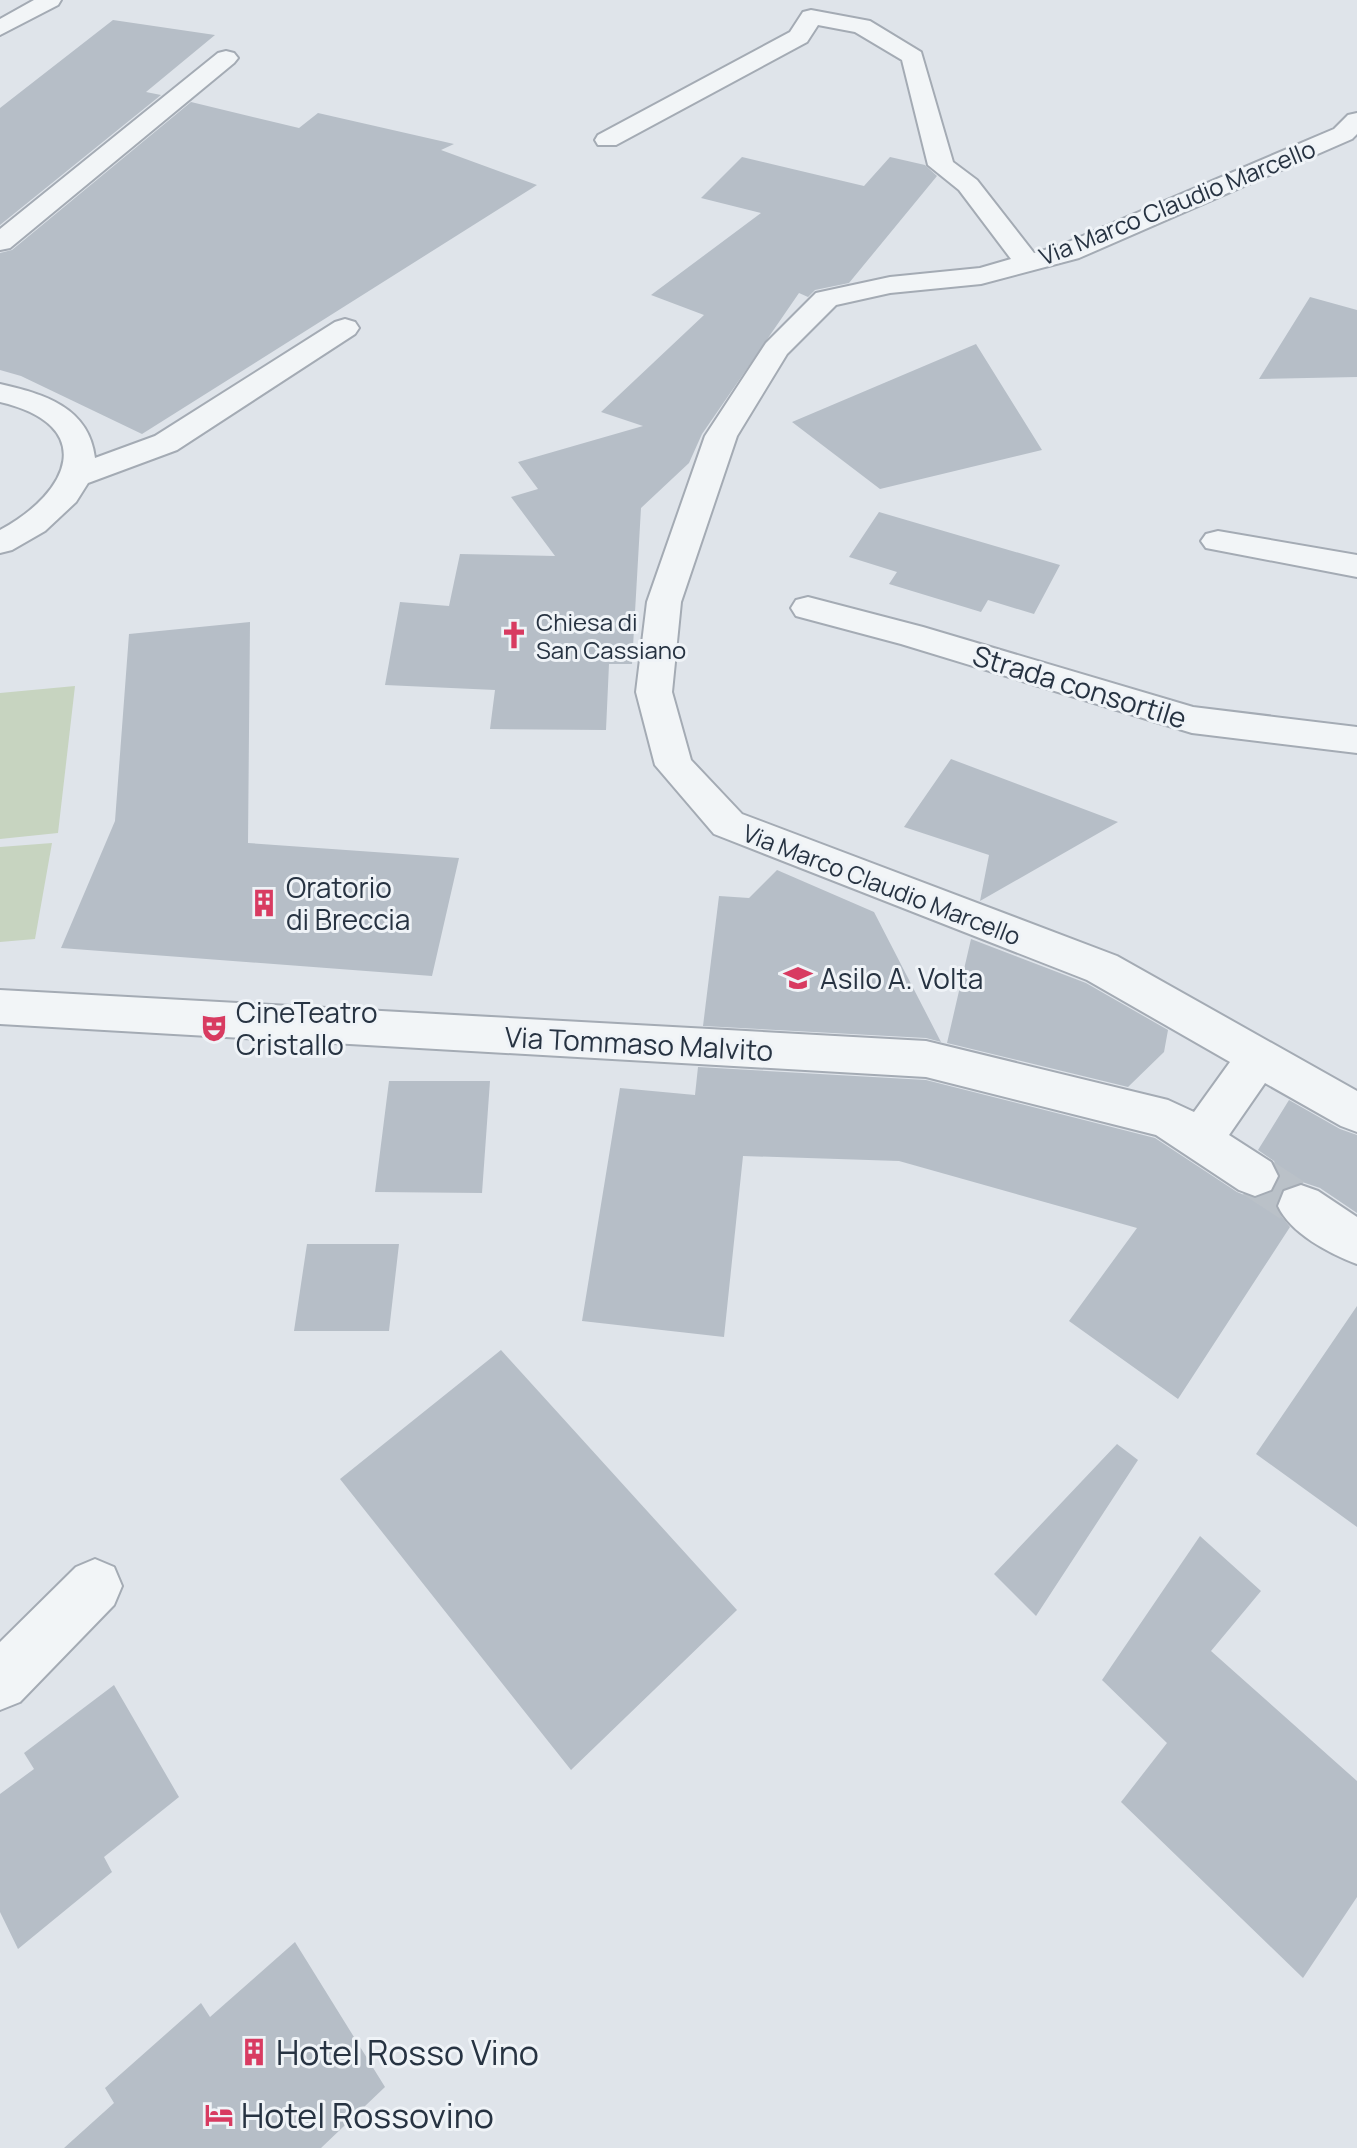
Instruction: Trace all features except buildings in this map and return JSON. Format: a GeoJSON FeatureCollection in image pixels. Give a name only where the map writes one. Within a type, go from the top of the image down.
{"type":"FeatureCollection","features":[{"type":"Feature","properties":{"kind":"street"},"geometry":{"type":"LineString","coordinates":[[0,28],[50,0]]}},
{"type":"Feature","properties":{"kind":"street"},"geometry":{"type":"LineString","coordinates":[[607,140],[788,44],[799,37],[811,17],[862,26],[913,57],[941,165],[968,185],[1028,263]]}},
{"type":"Feature","properties":{"kind":"street"},"geometry":{"type":"LineString","coordinates":[[0,242],[226,58]]}},
{"type":"Feature","properties":{"kind":"street","name":"Via Marco Claudio Marcello"},"geometry":{"type":"LineString","coordinates":[[1357,120],[1343,134],[1069,252],[981,276],[890,285],[826,299],[776,349],[721,436],[664,602],[654,692],[674,765],[728,824],[1102,968],[1357,1113]]}},
{"type":"Feature","properties":{"kind":"street"},"geometry":{"type":"LineString","coordinates":[[76,476],[166,443],[345,328]]}},
{"type":"Feature","properties":{"kind":"street"},"geometry":{"type":"LineString","coordinates":[[0,393],[39,404],[66,423],[79,447],[76,476],[57,506],[22,533],[0,543]]}},
{"type":"Feature","properties":{"kind":"street"},"geometry":{"type":"LineString","coordinates":[[1218,541],[1357,566]]}},
{"type":"Feature","properties":{"kind":"street","name":"Strada consortile"},"geometry":{"type":"LineString","coordinates":[[808,608],[911,635],[1192,720],[1357,740]]}},
{"type":"Feature","properties":{"kind":"street","name":"Via Tommaso Malvito"},"geometry":{"type":"LineString","coordinates":[[0,1007],[926,1059],[1168,1119],[1255,1176]]}},
{"type":"Feature","properties":{"kind":"street"},"geometry":{"type":"LineString","coordinates":[[1200,1140],[1258,1058]]}},
{"type":"Feature","properties":{"kind":"street"},"geometry":{"type":"LineString","coordinates":[[1301,1206],[1357,1243]]}},
{"type":"Feature","properties":{"kind":"street"},"geometry":{"type":"LineString","coordinates":[[0,1682],[95,1586]]}},
{"type":"Feature","properties":{"kind":"green space"},"geometry":{"type":"Polygon","coordinates":[[[75,686],[58,833],[0,839],[0,693],[75,686]]]}},
{"type":"Feature","properties":{"kind":"green space"},"geometry":{"type":"Polygon","coordinates":[[[52,843],[35,939],[0,942],[0,847],[52,843]]]}},
{"type":"Feature","properties":{"kind":"tunnel"},"geometry":{"type":"LineString","coordinates":[[1255,1176],[1301,1206]]}},
{"type":"Feature","properties":{"kind":"place","name":"Chiesa di San Cassiano"},"geometry":{"type":"Point","coordinates":[514,635]}},
{"type":"Feature","properties":{"kind":"place","name":"Oratorio di Breccia"},"geometry":{"type":"Point","coordinates":[264,903]}},
{"type":"Feature","properties":{"kind":"place","name":"Asilo A. Volta"},"geometry":{"type":"Point","coordinates":[798,978]}},
{"type":"Feature","properties":{"kind":"place","name":"CineTeatro Cristallo"},"geometry":{"type":"Point","coordinates":[214,1028]}},
{"type":"Feature","properties":{"kind":"place","name":"Hotel Rosso Vino"},"geometry":{"type":"Point","coordinates":[254,2052]}},
{"type":"Feature","properties":{"kind":"place","name":"Hotel Rossovino"},"geometry":{"type":"Point","coordinates":[219,2115]}}]}
